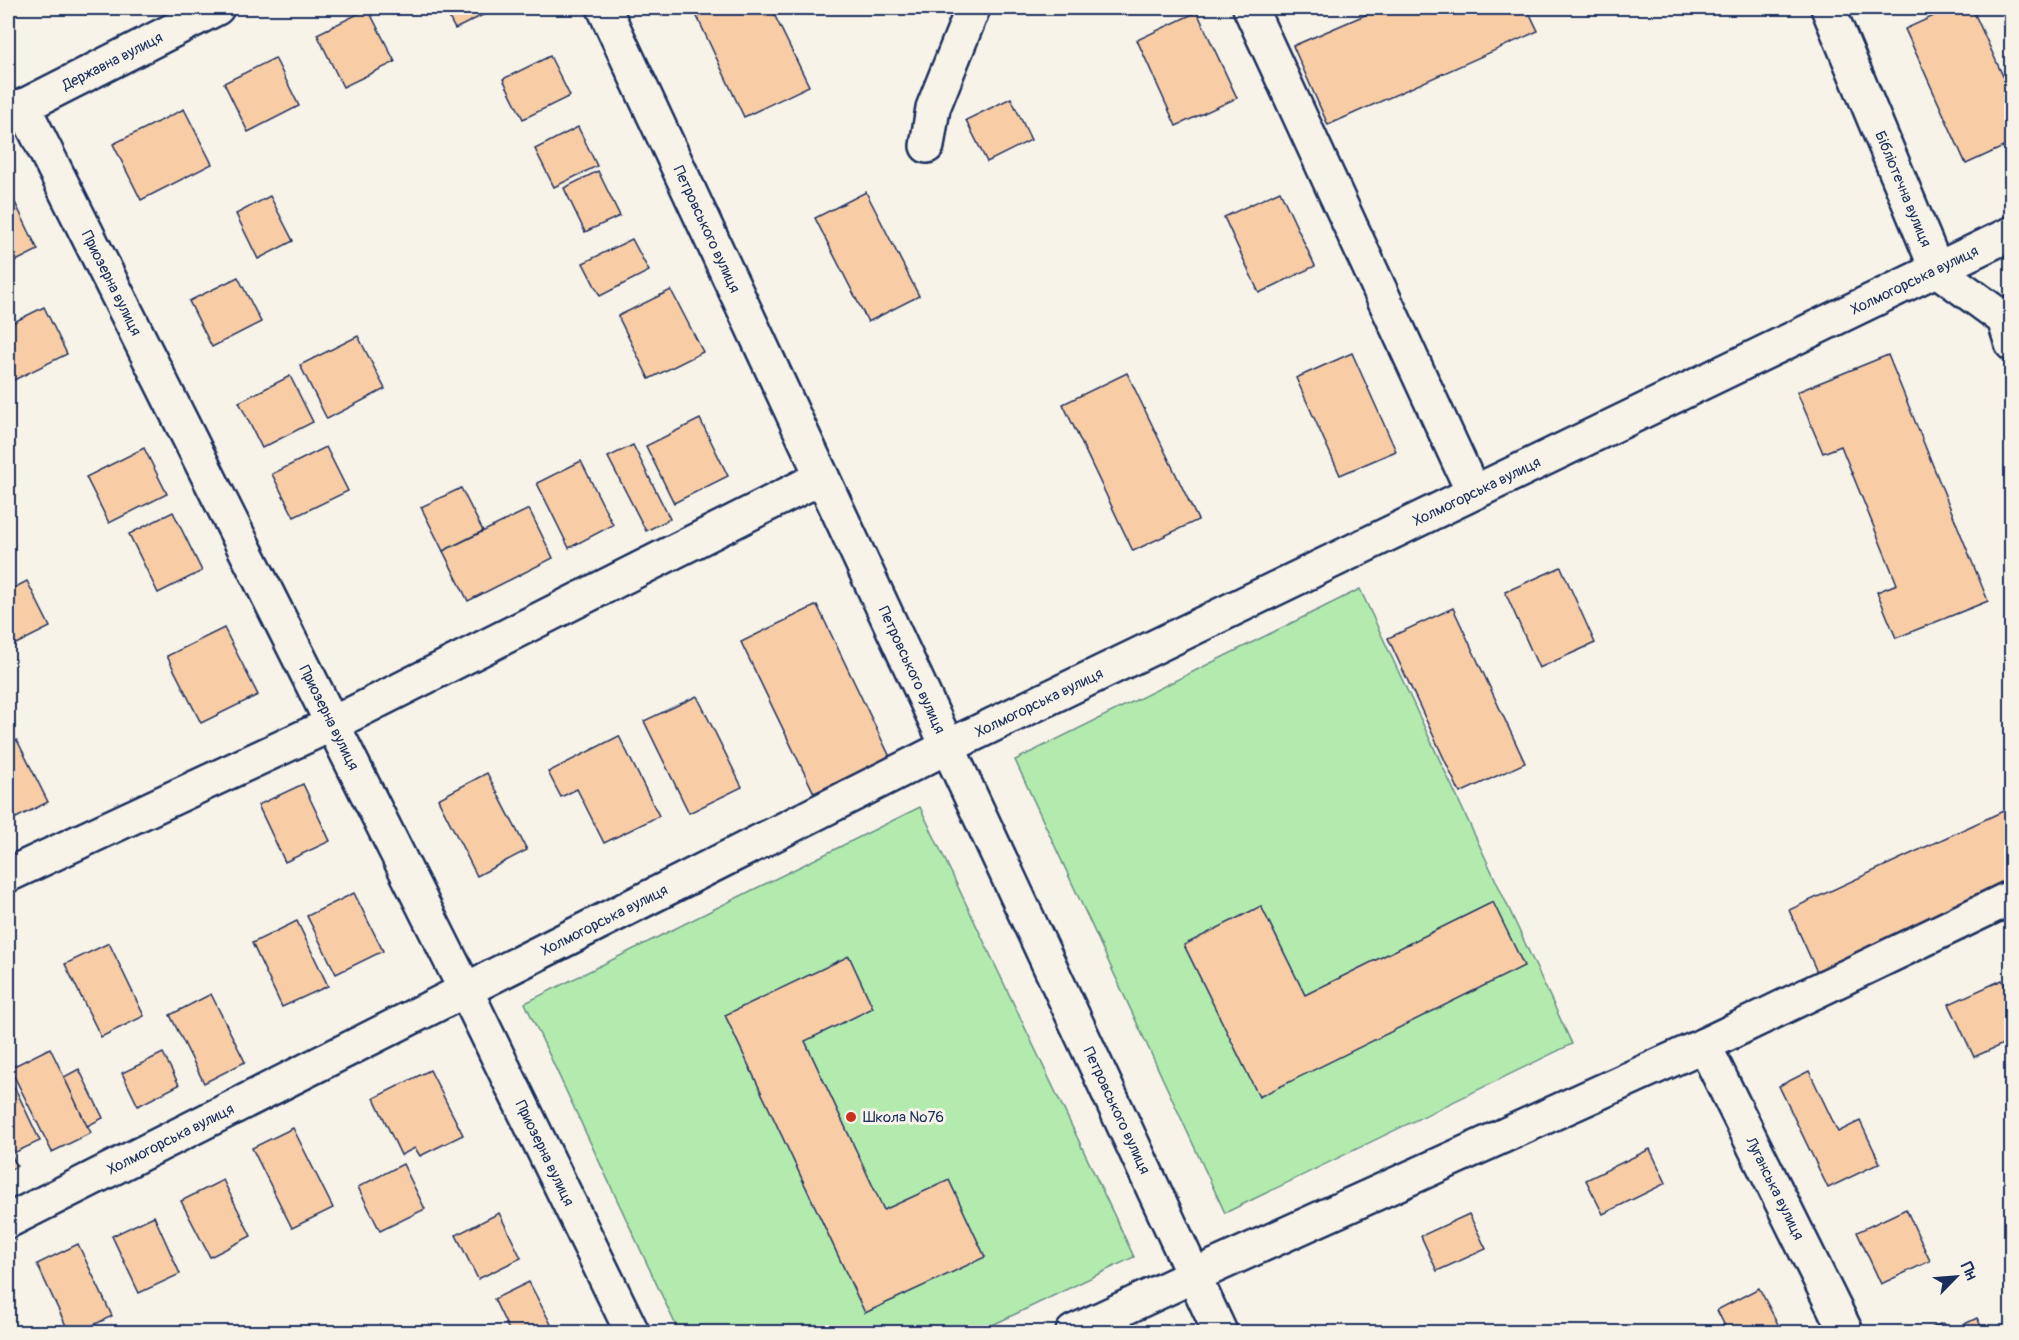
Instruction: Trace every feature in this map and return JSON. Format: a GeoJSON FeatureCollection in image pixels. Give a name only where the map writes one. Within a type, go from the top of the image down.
{"type":"FeatureCollection","features":[{"type":"Feature","properties":{"kind":"street","name":"Державна вулиця"},"geometry":{"type":"LineString","coordinates":[[15,110],[217,8]]}},
{"type":"Feature","properties":{"kind":"street","name":"Петровського вулиця"},"geometry":{"type":"LineString","coordinates":[[603,8],[1220,1332]]}},
{"type":"Feature","properties":{"kind":"street"},"geometry":{"type":"LineString","coordinates":[[927,146],[933,108],[973,8]]}},
{"type":"Feature","properties":{"kind":"street"},"geometry":{"type":"LineString","coordinates":[[1250,8],[1473,492]]}},
{"type":"Feature","properties":{"kind":"street","name":"Бібліотечна вулиця"},"geometry":{"type":"LineString","coordinates":[[1828,8],[1937,270]]}},
{"type":"Feature","properties":{"kind":"street","name":"Приозерна вулиця"},"geometry":{"type":"LineString","coordinates":[[15,110],[332,724],[466,991],[632,1332]]}},
{"type":"Feature","properties":{"kind":"street","name":"Холмогорська вулиця"},"geometry":{"type":"LineString","coordinates":[[8,1221],[947,747],[2012,232]]}},
{"type":"Feature","properties":{"kind":"street"},"geometry":{"type":"LineString","coordinates":[[1937,270],[2004,319],[2012,344]]}},
{"type":"Feature","properties":{"kind":"street"},"geometry":{"type":"LineString","coordinates":[[8,875],[332,724],[822,477]]}},
{"type":"Feature","properties":{"kind":"street"},"geometry":{"type":"LineString","coordinates":[[1073,1332],[1704,1045],[2012,897]]}},
{"type":"Feature","properties":{"kind":"street","name":"Луганська вулиця"},"geometry":{"type":"LineString","coordinates":[[1704,1045],[1846,1332]]}},
{"type":"Feature","properties":{"kind":"green space"},"geometry":{"type":"Polygon","coordinates":[[[1360,589],[1572,1044],[1225,1213],[1015,760],[1360,589]]]}},
{"type":"Feature","properties":{"kind":"green space"},"geometry":{"type":"Polygon","coordinates":[[[920,807],[1134,1257],[978,1332],[679,1332],[525,1003],[920,807]]]}},
{"type":"Feature","properties":{"kind":"building"},"geometry":{"type":"Polygon","coordinates":[[[444,8],[497,8],[455,29],[444,8]]]}},
{"type":"Feature","properties":{"kind":"building"},"geometry":{"type":"Polygon","coordinates":[[[693,8],[771,8],[809,86],[744,117],[693,8]]]}},
{"type":"Feature","properties":{"kind":"building"},"geometry":{"type":"Polygon","coordinates":[[[1381,8],[1527,8],[1538,31],[1328,125],[1293,46],[1381,8]]]}},
{"type":"Feature","properties":{"kind":"building"},"geometry":{"type":"Polygon","coordinates":[[[1951,8],[1972,8],[2012,96],[2012,143],[1966,164],[1905,29],[1951,8]]]}},
{"type":"Feature","properties":{"kind":"building"},"geometry":{"type":"Polygon","coordinates":[[[368,9],[395,62],[343,87],[317,34],[368,9]]]}},
{"type":"Feature","properties":{"kind":"building"},"geometry":{"type":"Polygon","coordinates":[[[1197,12],[1237,98],[1176,126],[1137,40],[1197,12]]]}},
{"type":"Feature","properties":{"kind":"building"},"geometry":{"type":"Polygon","coordinates":[[[550,56],[570,96],[523,119],[503,79],[550,56]]]}},
{"type":"Feature","properties":{"kind":"building"},"geometry":{"type":"Polygon","coordinates":[[[275,58],[299,106],[248,132],[224,83],[275,58]]]}},
{"type":"Feature","properties":{"kind":"building"},"geometry":{"type":"Polygon","coordinates":[[[1011,98],[1031,140],[987,162],[966,120],[1011,98]]]}},
{"type":"Feature","properties":{"kind":"building"},"geometry":{"type":"Polygon","coordinates":[[[184,109],[212,164],[141,200],[113,144],[184,109]]]}},
{"type":"Feature","properties":{"kind":"building"},"geometry":{"type":"Polygon","coordinates":[[[578,127],[597,166],[554,187],[535,149],[578,127]]]}},
{"type":"Feature","properties":{"kind":"building"},"geometry":{"type":"Polygon","coordinates":[[[598,171],[620,216],[585,232],[564,188],[598,171]]]}},
{"type":"Feature","properties":{"kind":"building"},"geometry":{"type":"Polygon","coordinates":[[[8,188],[38,250],[8,265],[8,188]]]}},
{"type":"Feature","properties":{"kind":"building"},"geometry":{"type":"Polygon","coordinates":[[[1280,191],[1315,266],[1259,293],[1224,217],[1280,191]]]}},
{"type":"Feature","properties":{"kind":"building"},"geometry":{"type":"Polygon","coordinates":[[[866,192],[919,296],[868,322],[815,218],[866,192]]]}},
{"type":"Feature","properties":{"kind":"building"},"geometry":{"type":"Polygon","coordinates":[[[270,196],[293,241],[258,259],[236,214],[270,196]]]}},
{"type":"Feature","properties":{"kind":"building"},"geometry":{"type":"Polygon","coordinates":[[[632,239],[649,271],[600,296],[583,263],[632,239]]]}},
{"type":"Feature","properties":{"kind":"building"},"geometry":{"type":"Polygon","coordinates":[[[238,277],[261,322],[212,347],[189,301],[238,277]]]}},
{"type":"Feature","properties":{"kind":"building"},"geometry":{"type":"Polygon","coordinates":[[[671,290],[703,352],[649,379],[618,316],[671,290]]]}},
{"type":"Feature","properties":{"kind":"building"},"geometry":{"type":"Polygon","coordinates":[[[44,307],[67,354],[10,382],[8,377],[8,325],[44,307]]]}},
{"type":"Feature","properties":{"kind":"building"},"geometry":{"type":"Polygon","coordinates":[[[358,336],[385,389],[327,419],[300,365],[358,336]]]}},
{"type":"Feature","properties":{"kind":"building"},"geometry":{"type":"Polygon","coordinates":[[[1352,353],[1396,451],[1340,475],[1296,378],[1352,353]]]}},
{"type":"Feature","properties":{"kind":"building"},"geometry":{"type":"Polygon","coordinates":[[[1888,355],[1988,601],[1896,638],[1877,592],[1897,584],[1841,446],[1823,453],[1797,392],[1888,355]]]}},
{"type":"Feature","properties":{"kind":"building"},"geometry":{"type":"Polygon","coordinates":[[[1127,373],[1198,520],[1133,551],[1063,404],[1127,373]]]}},
{"type":"Feature","properties":{"kind":"building"},"geometry":{"type":"Polygon","coordinates":[[[290,376],[313,422],[262,448],[239,402],[290,376]]]}},
{"type":"Feature","properties":{"kind":"building"},"geometry":{"type":"Polygon","coordinates":[[[700,419],[728,476],[674,503],[646,446],[700,419]]]}},
{"type":"Feature","properties":{"kind":"building"},"geometry":{"type":"Polygon","coordinates":[[[633,445],[670,519],[646,531],[608,457],[633,445]]]}},
{"type":"Feature","properties":{"kind":"building"},"geometry":{"type":"Polygon","coordinates":[[[326,447],[348,491],[294,517],[272,474],[326,447]]]}},
{"type":"Feature","properties":{"kind":"building"},"geometry":{"type":"Polygon","coordinates":[[[144,448],[167,494],[109,523],[86,477],[144,448]]]}},
{"type":"Feature","properties":{"kind":"building"},"geometry":{"type":"Polygon","coordinates":[[[581,461],[613,525],[569,548],[537,483],[581,461]]]}},
{"type":"Feature","properties":{"kind":"building"},"geometry":{"type":"Polygon","coordinates":[[[461,488],[483,531],[443,551],[421,507],[461,488]]]}},
{"type":"Feature","properties":{"kind":"building"},"geometry":{"type":"Polygon","coordinates":[[[529,509],[553,558],[468,601],[443,551],[529,509]]]}},
{"type":"Feature","properties":{"kind":"building"},"geometry":{"type":"Polygon","coordinates":[[[173,512],[202,571],[158,593],[129,534],[173,512]]]}},
{"type":"Feature","properties":{"kind":"building"},"geometry":{"type":"Polygon","coordinates":[[[1561,567],[1595,643],[1539,668],[1505,592],[1561,567]]]}},
{"type":"Feature","properties":{"kind":"building"},"geometry":{"type":"Polygon","coordinates":[[[27,581],[50,627],[8,648],[8,591],[27,581]]]}},
{"type":"Feature","properties":{"kind":"building"},"geometry":{"type":"Polygon","coordinates":[[[817,605],[890,757],[814,793],[741,642],[817,605]]]}},
{"type":"Feature","properties":{"kind":"building"},"geometry":{"type":"Polygon","coordinates":[[[1453,608],[1525,763],[1460,793],[1388,638],[1453,608]]]}},
{"type":"Feature","properties":{"kind":"building"},"geometry":{"type":"Polygon","coordinates":[[[224,628],[258,695],[201,723],[167,656],[224,628]]]}},
{"type":"Feature","properties":{"kind":"building"},"geometry":{"type":"Polygon","coordinates":[[[697,696],[742,787],[689,813],[644,721],[697,696]]]}},
{"type":"Feature","properties":{"kind":"building"},"geometry":{"type":"Polygon","coordinates":[[[619,736],[659,816],[604,843],[577,789],[561,797],[548,772],[619,736]]]}},
{"type":"Feature","properties":{"kind":"building"},"geometry":{"type":"Polygon","coordinates":[[[17,740],[48,802],[8,822],[8,745],[17,740]]]}},
{"type":"Feature","properties":{"kind":"building"},"geometry":{"type":"Polygon","coordinates":[[[487,773],[527,850],[477,876],[438,799],[487,773]]]}},
{"type":"Feature","properties":{"kind":"building"},"geometry":{"type":"Polygon","coordinates":[[[303,784],[330,841],[285,862],[258,805],[303,784]]]}},
{"type":"Feature","properties":{"kind":"building"},"geometry":{"type":"Polygon","coordinates":[[[2012,807],[2012,881],[1817,972],[1789,910],[2012,807]]]}},
{"type":"Feature","properties":{"kind":"building"},"geometry":{"type":"Polygon","coordinates":[[[354,893],[383,951],[336,974],[307,916],[354,893]]]}},
{"type":"Feature","properties":{"kind":"building"},"geometry":{"type":"Polygon","coordinates":[[[1493,902],[1524,966],[1259,1097],[1184,945],[1261,906],[1305,995],[1493,902]]]}},
{"type":"Feature","properties":{"kind":"building"},"geometry":{"type":"Polygon","coordinates":[[[297,921],[328,986],[282,1007],[252,943],[297,921]]]}},
{"type":"Feature","properties":{"kind":"building"},"geometry":{"type":"Polygon","coordinates":[[[109,943],[144,1016],[101,1037],[65,964],[109,943]]]}},
{"type":"Feature","properties":{"kind":"building"},"geometry":{"type":"Polygon","coordinates":[[[849,956],[873,1008],[805,1041],[884,1210],[949,1180],[985,1257],[865,1313],[725,1015],[849,956]]]}},
{"type":"Feature","properties":{"kind":"building"},"geometry":{"type":"Polygon","coordinates":[[[2002,980],[2012,1001],[2012,1040],[1974,1057],[1949,1004],[2002,980]]]}},
{"type":"Feature","properties":{"kind":"building"},"geometry":{"type":"Polygon","coordinates":[[[211,994],[245,1062],[204,1083],[170,1015],[211,994]]]}},
{"type":"Feature","properties":{"kind":"building"},"geometry":{"type":"Polygon","coordinates":[[[50,1048],[91,1133],[52,1152],[10,1068],[50,1048]]]}},
{"type":"Feature","properties":{"kind":"building"},"geometry":{"type":"Polygon","coordinates":[[[163,1053],[179,1085],[138,1106],[122,1073],[163,1053]]]}},
{"type":"Feature","properties":{"kind":"building"},"geometry":{"type":"Polygon","coordinates":[[[79,1069],[103,1118],[87,1126],[64,1077],[79,1069]]]}},
{"type":"Feature","properties":{"kind":"building"},"geometry":{"type":"Polygon","coordinates":[[[430,1070],[463,1135],[420,1156],[415,1148],[401,1155],[374,1098],[430,1070]]]}},
{"type":"Feature","properties":{"kind":"building"},"geometry":{"type":"Polygon","coordinates":[[[1809,1071],[1838,1132],[1860,1121],[1880,1163],[1828,1188],[1779,1086],[1809,1071]]]}},
{"type":"Feature","properties":{"kind":"building"},"geometry":{"type":"Polygon","coordinates":[[[15,1088],[40,1141],[11,1154],[17,1166],[8,1171],[8,1092],[15,1088]]]}},
{"type":"Feature","properties":{"kind":"building"},"geometry":{"type":"Polygon","coordinates":[[[293,1128],[333,1208],[292,1228],[252,1148],[293,1128]]]}},
{"type":"Feature","properties":{"kind":"building"},"geometry":{"type":"Polygon","coordinates":[[[1650,1149],[1666,1183],[1603,1214],[1586,1180],[1650,1149]]]}},
{"type":"Feature","properties":{"kind":"building"},"geometry":{"type":"Polygon","coordinates":[[[403,1164],[425,1209],[380,1231],[358,1187],[403,1164]]]}},
{"type":"Feature","properties":{"kind":"building"},"geometry":{"type":"Polygon","coordinates":[[[223,1180],[251,1236],[210,1257],[181,1201],[223,1180]]]}},
{"type":"Feature","properties":{"kind":"building"},"geometry":{"type":"Polygon","coordinates":[[[1906,1209],[1930,1261],[1881,1284],[1857,1232],[1906,1209]]]}},
{"type":"Feature","properties":{"kind":"building"},"geometry":{"type":"Polygon","coordinates":[[[499,1213],[521,1258],[478,1279],[456,1235],[499,1213]]]}},
{"type":"Feature","properties":{"kind":"building"},"geometry":{"type":"Polygon","coordinates":[[[1469,1214],[1486,1249],[1437,1271],[1421,1236],[1469,1214]]]}},
{"type":"Feature","properties":{"kind":"building"},"geometry":{"type":"Polygon","coordinates":[[[154,1216],[180,1274],[139,1293],[112,1236],[154,1216]]]}},
{"type":"Feature","properties":{"kind":"building"},"geometry":{"type":"Polygon","coordinates":[[[78,1244],[112,1316],[79,1332],[69,1332],[37,1264],[78,1244]]]}},
{"type":"Feature","properties":{"kind":"building"},"geometry":{"type":"Polygon","coordinates":[[[529,1282],[555,1332],[510,1332],[494,1299],[529,1282]]]}},
{"type":"Feature","properties":{"kind":"building"},"geometry":{"type":"Polygon","coordinates":[[[1759,1288],[1781,1330],[1777,1332],[1728,1332],[1717,1310],[1759,1288]]]}},
{"type":"Feature","properties":{"kind":"building"},"geometry":{"type":"Polygon","coordinates":[[[1977,1318],[1984,1332],[1948,1332],[1977,1318]]]}},
{"type":"Feature","properties":{"kind":"building"},"geometry":{"type":"Polygon","coordinates":[[[1943,1323],[1948,1332],[1922,1332],[1943,1323]]]}},
{"type":"Feature","properties":{"kind":"place","name":"Школа №76"},"geometry":{"type":"Point","coordinates":[851,1117]}}]}
